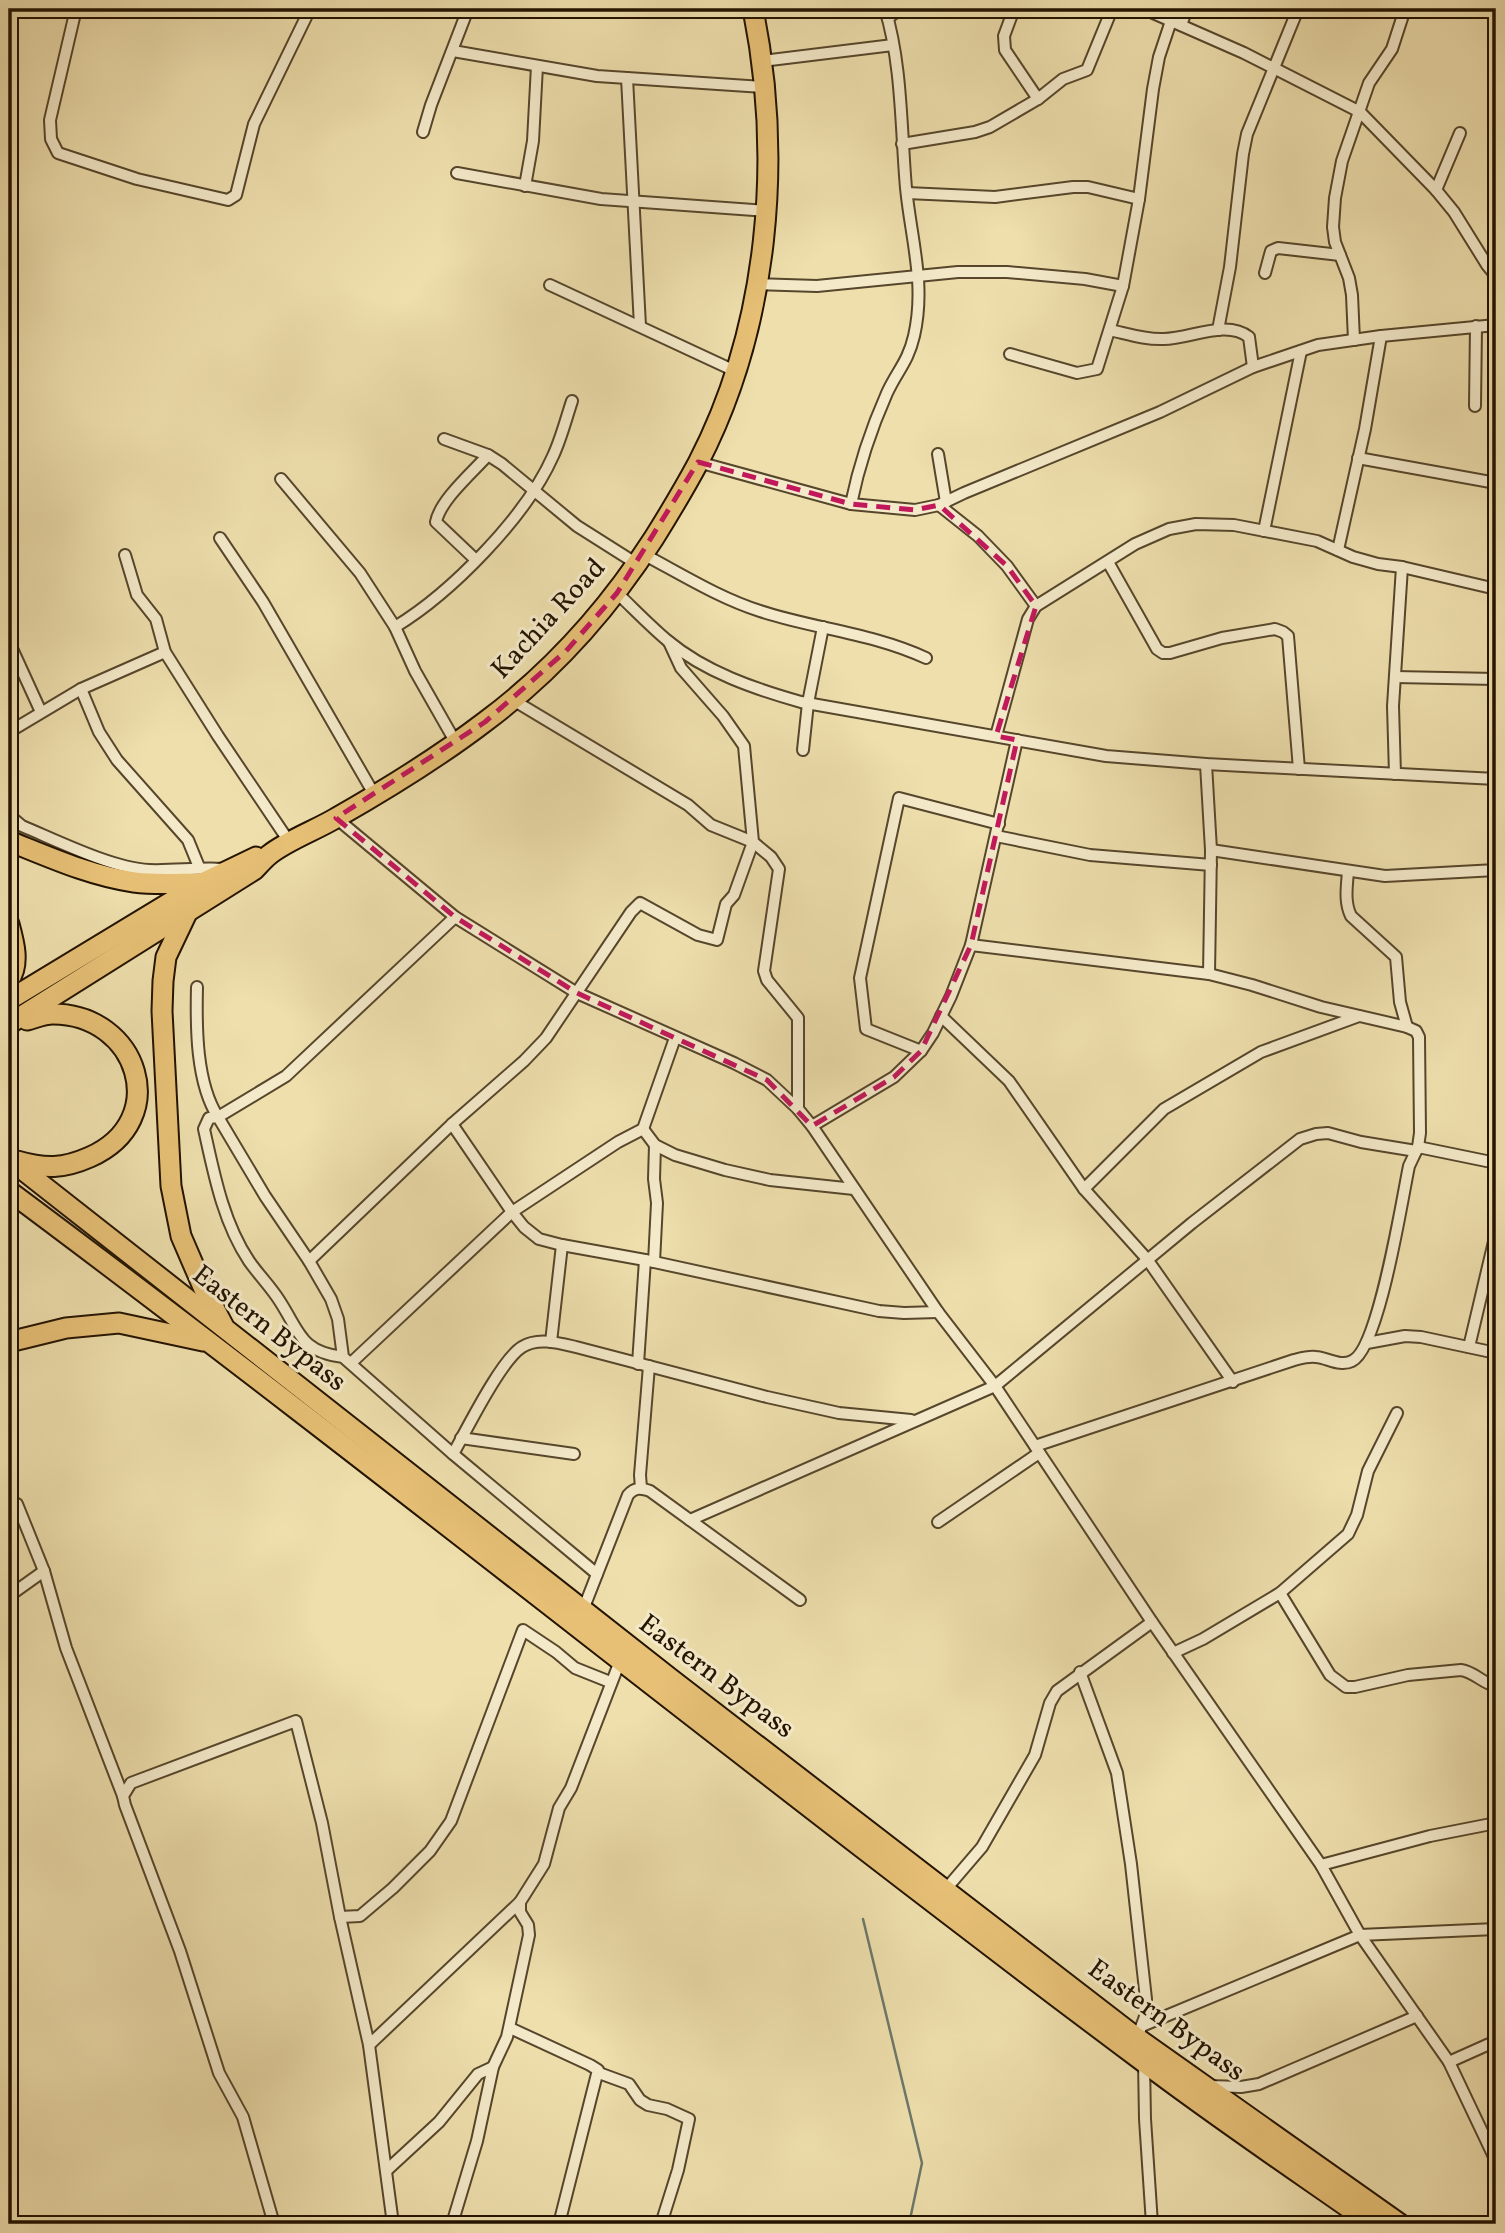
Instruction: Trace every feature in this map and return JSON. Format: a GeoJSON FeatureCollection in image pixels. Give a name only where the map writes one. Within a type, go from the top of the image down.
{"type":"FeatureCollection","features":[{"type":"Feature","properties":{"kind":"highway","name":"Kachia Road"},"geometry":{"type":"LineString","coordinates":[[9,1025],[254,870],[271,853],[336,818],[456,743],[513,700],[566,651],[617,593],[698,462],[720,414],[735,371],[757,284],[767,211],[768,178],[762,61],[753,9]]}},
{"type":"Feature","properties":{"kind":"highway"},"geometry":{"type":"LineString","coordinates":[[9,842],[85,870],[113,878],[154,884],[230,869],[271,853]]}},
{"type":"Feature","properties":{"kind":"highway"},"geometry":{"type":"LineString","coordinates":[[9,1000],[200,875]]}},
{"type":"Feature","properties":{"kind":"highway"},"geometry":{"type":"LineString","coordinates":[[9,1342],[66,1328],[119,1323],[220,1338],[203,1287],[181,1236],[171,1186],[162,1011],[163,981],[166,957],[187,912]]}},
{"type":"Feature","properties":{"kind":"highway"},"geometry":{"type":"LineString","coordinates":[[9,924],[15,958],[9,981]]}},
{"type":"Feature","properties":{"kind":"highway"},"geometry":{"type":"LineString","coordinates":[[9,1025],[50,1014],[71,1016],[96,1024],[111,1033],[124,1048],[134,1067],[138,1087],[135,1110],[126,1129],[115,1142],[97,1154],[59,1167],[38,1167],[9,1159]]}},
{"type":"Feature","properties":{"kind":"highway","name":"Eastern Bypass"},"geometry":{"type":"LineString","coordinates":[[9,1159],[220,1338],[620,1661],[1144,2062],[1372,2224]]}},
{"type":"Feature","properties":{"kind":"highway","name":"Eastern Bypass"},"geometry":{"type":"LineString","coordinates":[[9,1191],[220,1338],[583,1610],[946,1889],[1139,2032],[1206,2086],[1400,2224]]}},
{"type":"Feature","properties":{"kind":"street"},"geometry":{"type":"LineString","coordinates":[[76,9],[50,120],[51,139],[58,153],[137,178],[228,200],[236,195],[254,124],[310,9]]}},
{"type":"Feature","properties":{"kind":"street"},"geometry":{"type":"LineString","coordinates":[[423,132],[468,9]]}},
{"type":"Feature","properties":{"kind":"street"},"geometry":{"type":"LineString","coordinates":[[851,504],[856,476],[868,439],[889,389],[909,357],[919,311],[919,277],[906,193],[893,45],[886,13],[900,9]]}},
{"type":"Feature","properties":{"kind":"street"},"geometry":{"type":"LineString","coordinates":[[1014,9],[1004,36],[1004,50],[1038,99]]}},
{"type":"Feature","properties":{"kind":"street"},"geometry":{"type":"LineString","coordinates":[[902,144],[990,127],[1038,99],[1063,79],[1087,71],[1112,9]]}},
{"type":"Feature","properties":{"kind":"street"},"geometry":{"type":"LineString","coordinates":[[1144,9],[1273,68],[1360,112],[1436,190],[1496,275]]}},
{"type":"Feature","properties":{"kind":"street"},"geometry":{"type":"LineString","coordinates":[[1010,354],[1077,373],[1097,369],[1123,286],[1159,58],[1176,23],[1187,9]]}},
{"type":"Feature","properties":{"kind":"street"},"geometry":{"type":"LineString","coordinates":[[1219,330],[1247,134],[1298,9]]}},
{"type":"Feature","properties":{"kind":"street"},"geometry":{"type":"LineString","coordinates":[[1354,340],[1349,278],[1335,242],[1335,198],[1342,161],[1369,83],[1392,49],[1405,9]]}},
{"type":"Feature","properties":{"kind":"street"},"geometry":{"type":"LineString","coordinates":[[762,61],[893,45]]}},
{"type":"Feature","properties":{"kind":"street"},"geometry":{"type":"LineString","coordinates":[[453,51],[597,76],[763,86]]}},
{"type":"Feature","properties":{"kind":"street"},"geometry":{"type":"LineString","coordinates":[[525,186],[533,141],[537,66]]}},
{"type":"Feature","properties":{"kind":"street"},"geometry":{"type":"LineString","coordinates":[[627,78],[640,326]]}},
{"type":"Feature","properties":{"kind":"street"},"geometry":{"type":"LineString","coordinates":[[1436,190],[1460,133]]}},
{"type":"Feature","properties":{"kind":"street"},"geometry":{"type":"LineString","coordinates":[[457,173],[601,199],[767,211]]}},
{"type":"Feature","properties":{"kind":"street"},"geometry":{"type":"LineString","coordinates":[[906,193],[995,197],[1088,187],[1139,198]]}},
{"type":"Feature","properties":{"kind":"street"},"geometry":{"type":"LineString","coordinates":[[1265,273],[1271,251],[1278,248],[1340,256]]}},
{"type":"Feature","properties":{"kind":"street"},"geometry":{"type":"LineString","coordinates":[[757,284],[817,286],[958,272],[1007,272],[1085,279],[1123,286]]}},
{"type":"Feature","properties":{"kind":"street"},"geometry":{"type":"LineString","coordinates":[[550,285],[735,371]]}},
{"type":"Feature","properties":{"kind":"street"},"geometry":{"type":"LineString","coordinates":[[698,462],[851,504],[915,510],[943,504],[1160,412],[1253,367],[1318,345],[1496,325]]}},
{"type":"Feature","properties":{"kind":"street"},"geometry":{"type":"LineString","coordinates":[[1475,406],[1476,326]]}},
{"type":"Feature","properties":{"kind":"street"},"geometry":{"type":"LineString","coordinates":[[1111,330],[1167,340],[1219,330],[1239,331],[1249,337],[1253,367]]}},
{"type":"Feature","properties":{"kind":"street"},"geometry":{"type":"LineString","coordinates":[[1338,550],[1381,336]]}},
{"type":"Feature","properties":{"kind":"street"},"geometry":{"type":"LineString","coordinates":[[1264,531],[1301,351]]}},
{"type":"Feature","properties":{"kind":"street"},"geometry":{"type":"LineString","coordinates":[[394,627],[420,612],[440,595],[498,537],[534,490],[552,458],[572,401]]}},
{"type":"Feature","properties":{"kind":"street"},"geometry":{"type":"LineString","coordinates":[[444,439],[488,455],[518,475],[576,526],[640,559],[760,611],[897,645],[926,657]]}},
{"type":"Feature","properties":{"kind":"street"},"geometry":{"type":"LineString","coordinates":[[939,454],[943,504],[1007,566],[1036,606]]}},
{"type":"Feature","properties":{"kind":"street"},"geometry":{"type":"LineString","coordinates":[[476,560],[436,522],[437,514],[444,504],[488,455]]}},
{"type":"Feature","properties":{"kind":"street"},"geometry":{"type":"LineString","coordinates":[[1358,458],[1496,483]]}},
{"type":"Feature","properties":{"kind":"street"},"geometry":{"type":"LineString","coordinates":[[281,479],[360,573],[394,627],[415,671],[456,743]]}},
{"type":"Feature","properties":{"kind":"street"},"geometry":{"type":"LineString","coordinates":[[996,736],[1028,620],[1036,606],[1135,544],[1169,529],[1196,524],[1234,525],[1317,541],[1353,557],[1378,564],[1496,589]]}},
{"type":"Feature","properties":{"kind":"street"},"geometry":{"type":"LineString","coordinates":[[220,538],[263,602],[374,794]]}},
{"type":"Feature","properties":{"kind":"street"},"geometry":{"type":"LineString","coordinates":[[125,555],[136,595],[156,619],[165,652],[290,843]]}},
{"type":"Feature","properties":{"kind":"street"},"geometry":{"type":"LineString","coordinates":[[1108,562],[1157,649],[1163,653],[1222,638],[1275,629],[1288,636],[1299,769]]}},
{"type":"Feature","properties":{"kind":"street"},"geometry":{"type":"LineString","coordinates":[[1395,775],[1395,677],[1402,567]]}},
{"type":"Feature","properties":{"kind":"street"},"geometry":{"type":"LineString","coordinates":[[617,593],[669,642],[693,658],[768,693],[808,703],[1106,756],[1496,779]]}},
{"type":"Feature","properties":{"kind":"street"},"geometry":{"type":"LineString","coordinates":[[803,750],[808,703],[823,627]]}},
{"type":"Feature","properties":{"kind":"street"},"geometry":{"type":"LineString","coordinates":[[9,642],[41,712]]}},
{"type":"Feature","properties":{"kind":"street"},"geometry":{"type":"LineString","coordinates":[[309,1261],[546,1038],[631,912],[640,903],[698,935],[717,940],[726,904],[734,895],[753,842],[744,746],[723,716],[681,668],[669,642]]}},
{"type":"Feature","properties":{"kind":"street"},"geometry":{"type":"LineString","coordinates":[[9,732],[81,688],[165,652]]}},
{"type":"Feature","properties":{"kind":"street"},"geometry":{"type":"LineString","coordinates":[[1395,677],[1496,679]]}},
{"type":"Feature","properties":{"kind":"street"},"geometry":{"type":"LineString","coordinates":[[81,688],[99,732],[117,760],[188,840],[200,875]]}},
{"type":"Feature","properties":{"kind":"street"},"geometry":{"type":"LineString","coordinates":[[513,700],[688,805],[711,825],[753,842],[771,857],[779,869],[764,971],[767,980],[798,1018],[798,1109]]}},
{"type":"Feature","properties":{"kind":"street"},"geometry":{"type":"LineString","coordinates":[[812,1126],[894,1077],[921,1051],[941,1016],[971,945],[1017,740]]}},
{"type":"Feature","properties":{"kind":"street"},"geometry":{"type":"LineString","coordinates":[[1206,764],[1210,850],[1209,974]]}},
{"type":"Feature","properties":{"kind":"street"},"geometry":{"type":"LineString","coordinates":[[921,1051],[866,1029],[861,995],[860,978],[899,798],[999,824]]}},
{"type":"Feature","properties":{"kind":"street"},"geometry":{"type":"LineString","coordinates":[[9,815],[22,826],[124,866],[148,870],[180,870],[200,875]]}},
{"type":"Feature","properties":{"kind":"street"},"geometry":{"type":"LineString","coordinates":[[336,818],[455,917],[577,993],[767,1080],[798,1109],[938,1312],[995,1386],[1173,1653],[1321,1865],[1360,1936],[1449,2062],[1496,2161]]}},
{"type":"Feature","properties":{"kind":"street"},"geometry":{"type":"LineString","coordinates":[[996,836],[1090,855],[1210,865]]}},
{"type":"Feature","properties":{"kind":"street"},"geometry":{"type":"LineString","coordinates":[[1210,850],[1395,876],[1496,870]]}},
{"type":"Feature","properties":{"kind":"street"},"geometry":{"type":"LineString","coordinates":[[1348,871],[1347,898],[1351,916],[1396,957],[1400,1002],[1406,1027]]}},
{"type":"Feature","properties":{"kind":"street"},"geometry":{"type":"LineString","coordinates":[[455,917],[286,1076],[218,1117],[209,1118],[204,1129],[227,1217],[237,1239],[248,1260],[278,1299],[305,1344],[326,1355],[347,1360],[453,1454],[597,1574]]}},
{"type":"Feature","properties":{"kind":"street"},"geometry":{"type":"LineString","coordinates":[[938,1522],[1037,1449],[1310,1356],[1339,1363],[1352,1362],[1362,1354],[1382,1297],[1409,1166],[1417,1149],[1420,1133],[1419,1037],[1416,1031],[1209,974],[971,945]]}},
{"type":"Feature","properties":{"kind":"street"},"geometry":{"type":"LineString","coordinates":[[197,987],[197,1019],[203,1077],[210,1104],[265,1196],[309,1261],[335,1309],[347,1360]]}},
{"type":"Feature","properties":{"kind":"street"},"geometry":{"type":"LineString","coordinates":[[941,1016],[1009,1081],[1084,1189],[1147,1259],[1233,1382]]}},
{"type":"Feature","properties":{"kind":"street"},"geometry":{"type":"LineString","coordinates":[[1084,1189],[1164,1109],[1261,1052],[1360,1016]]}},
{"type":"Feature","properties":{"kind":"street"},"geometry":{"type":"LineString","coordinates":[[347,1360],[512,1212],[618,1142],[643,1129],[675,1038]]}},
{"type":"Feature","properties":{"kind":"street"},"geometry":{"type":"LineString","coordinates":[[452,1124],[512,1212],[524,1227],[539,1239],[879,1311],[938,1312]]}},
{"type":"Feature","properties":{"kind":"street"},"geometry":{"type":"LineString","coordinates":[[643,1129],[655,1145],[675,1155],[725,1170],[770,1180],[854,1189]]}},
{"type":"Feature","properties":{"kind":"street"},"geometry":{"type":"LineString","coordinates":[[690,1520],[995,1386],[1147,1259],[1300,1139],[1315,1133],[1328,1133],[1361,1142],[1496,1163]]}},
{"type":"Feature","properties":{"kind":"street"},"geometry":{"type":"LineString","coordinates":[[641,1488],[643,1365],[657,1203],[654,1179],[655,1145]]}},
{"type":"Feature","properties":{"kind":"street"},"geometry":{"type":"LineString","coordinates":[[1469,1347],[1496,1233]]}},
{"type":"Feature","properties":{"kind":"street"},"geometry":{"type":"LineString","coordinates":[[551,1342],[562,1245]]}},
{"type":"Feature","properties":{"kind":"street"},"geometry":{"type":"LineString","coordinates":[[1367,1343],[1405,1336],[1421,1337],[1496,1353]]}},
{"type":"Feature","properties":{"kind":"street"},"geometry":{"type":"LineString","coordinates":[[453,1454],[508,1361],[522,1347],[535,1342],[551,1342],[839,1413],[913,1421]]}},
{"type":"Feature","properties":{"kind":"street"},"geometry":{"type":"LineString","coordinates":[[1173,1653],[1203,1639],[1280,1593],[1348,1534],[1357,1515],[1368,1471],[1396,1413]]}},
{"type":"Feature","properties":{"kind":"street"},"geometry":{"type":"LineString","coordinates":[[461,1438],[574,1454]]}},
{"type":"Feature","properties":{"kind":"street"},"geometry":{"type":"LineString","coordinates":[[583,1610],[628,1495],[633,1489],[641,1488],[650,1491],[800,1600]]}},
{"type":"Feature","properties":{"kind":"street"},"geometry":{"type":"LineString","coordinates":[[17,1504],[44,1571],[66,1648],[180,1951],[219,2073],[243,2117],[274,2224]]}},
{"type":"Feature","properties":{"kind":"street"},"geometry":{"type":"LineString","coordinates":[[9,1596],[44,1571]]}},
{"type":"Feature","properties":{"kind":"street"},"geometry":{"type":"LineString","coordinates":[[1280,1593],[1330,1675],[1346,1687],[1408,1675],[1461,1670],[1496,1686]]}},
{"type":"Feature","properties":{"kind":"street"},"geometry":{"type":"LineString","coordinates":[[946,1889],[982,1847],[1034,1755],[1056,1690],[1152,1622]]}},
{"type":"Feature","properties":{"kind":"street"},"geometry":{"type":"LineString","coordinates":[[340,1917],[359,1916],[393,1888],[430,1851],[451,1821],[523,1630],[575,1668],[610,1682]]}},
{"type":"Feature","properties":{"kind":"street"},"geometry":{"type":"LineString","coordinates":[[369,2045],[520,1902],[544,1864],[559,1808],[571,1788],[620,1661]]}},
{"type":"Feature","properties":{"kind":"street"},"geometry":{"type":"LineString","coordinates":[[1080,1672],[1117,1773],[1146,1999],[1146,2014],[1139,2032]]}},
{"type":"Feature","properties":{"kind":"street"},"geometry":{"type":"LineString","coordinates":[[123,1796],[131,1783],[296,1721],[322,1823],[369,2045],[393,2224]]}},
{"type":"Feature","properties":{"kind":"street"},"geometry":{"type":"LineString","coordinates":[[1321,1865],[1430,1836],[1496,1823]]}},
{"type":"Feature","properties":{"kind":"street"},"geometry":{"type":"LineString","coordinates":[[452,2224],[477,2141],[493,2067],[510,2028],[529,1936],[528,1926],[520,1912],[520,1902]]}},
{"type":"Feature","properties":{"kind":"street"},"geometry":{"type":"LineString","coordinates":[[1139,2032],[1360,1936],[1496,1929]]}},
{"type":"Feature","properties":{"kind":"street"},"geometry":{"type":"LineString","coordinates":[[1206,2086],[1241,2087],[1259,2084],[1417,2016]]}},
{"type":"Feature","properties":{"kind":"street"},"geometry":{"type":"LineString","coordinates":[[510,2028],[590,2065],[599,2073],[629,2084],[640,2100],[648,2105],[667,2109],[689,2119],[678,2170],[661,2224]]}},
{"type":"Feature","properties":{"kind":"street"},"geometry":{"type":"LineString","coordinates":[[1449,2062],[1496,2041]]}},
{"type":"Feature","properties":{"kind":"street"},"geometry":{"type":"LineString","coordinates":[[1144,2062],[1152,2224]]}},
{"type":"Feature","properties":{"kind":"street"},"geometry":{"type":"LineString","coordinates":[[387,2171],[439,2122],[478,2074],[493,2067]]}},
{"type":"Feature","properties":{"kind":"street"},"geometry":{"type":"LineString","coordinates":[[598,2224],[559,2224],[599,2073]]}},
{"type":"Feature","properties":{"kind":"highlighted area"},"geometry":{"type":"Polygon","coordinates":[[[698,462],[851,504],[915,510],[939,505],[1007,566],[1036,606],[996,736],[1017,740],[971,945],[921,1051],[894,1077],[812,1126],[767,1080],[577,993],[455,917],[336,818],[485,722],[566,651],[617,593],[698,462]]]}},
{"type":"Feature","properties":{"kind":"waterway"},"geometry":{"type":"LineString","coordinates":[[863,1919],[922,2163],[909,2224]]}}]}
